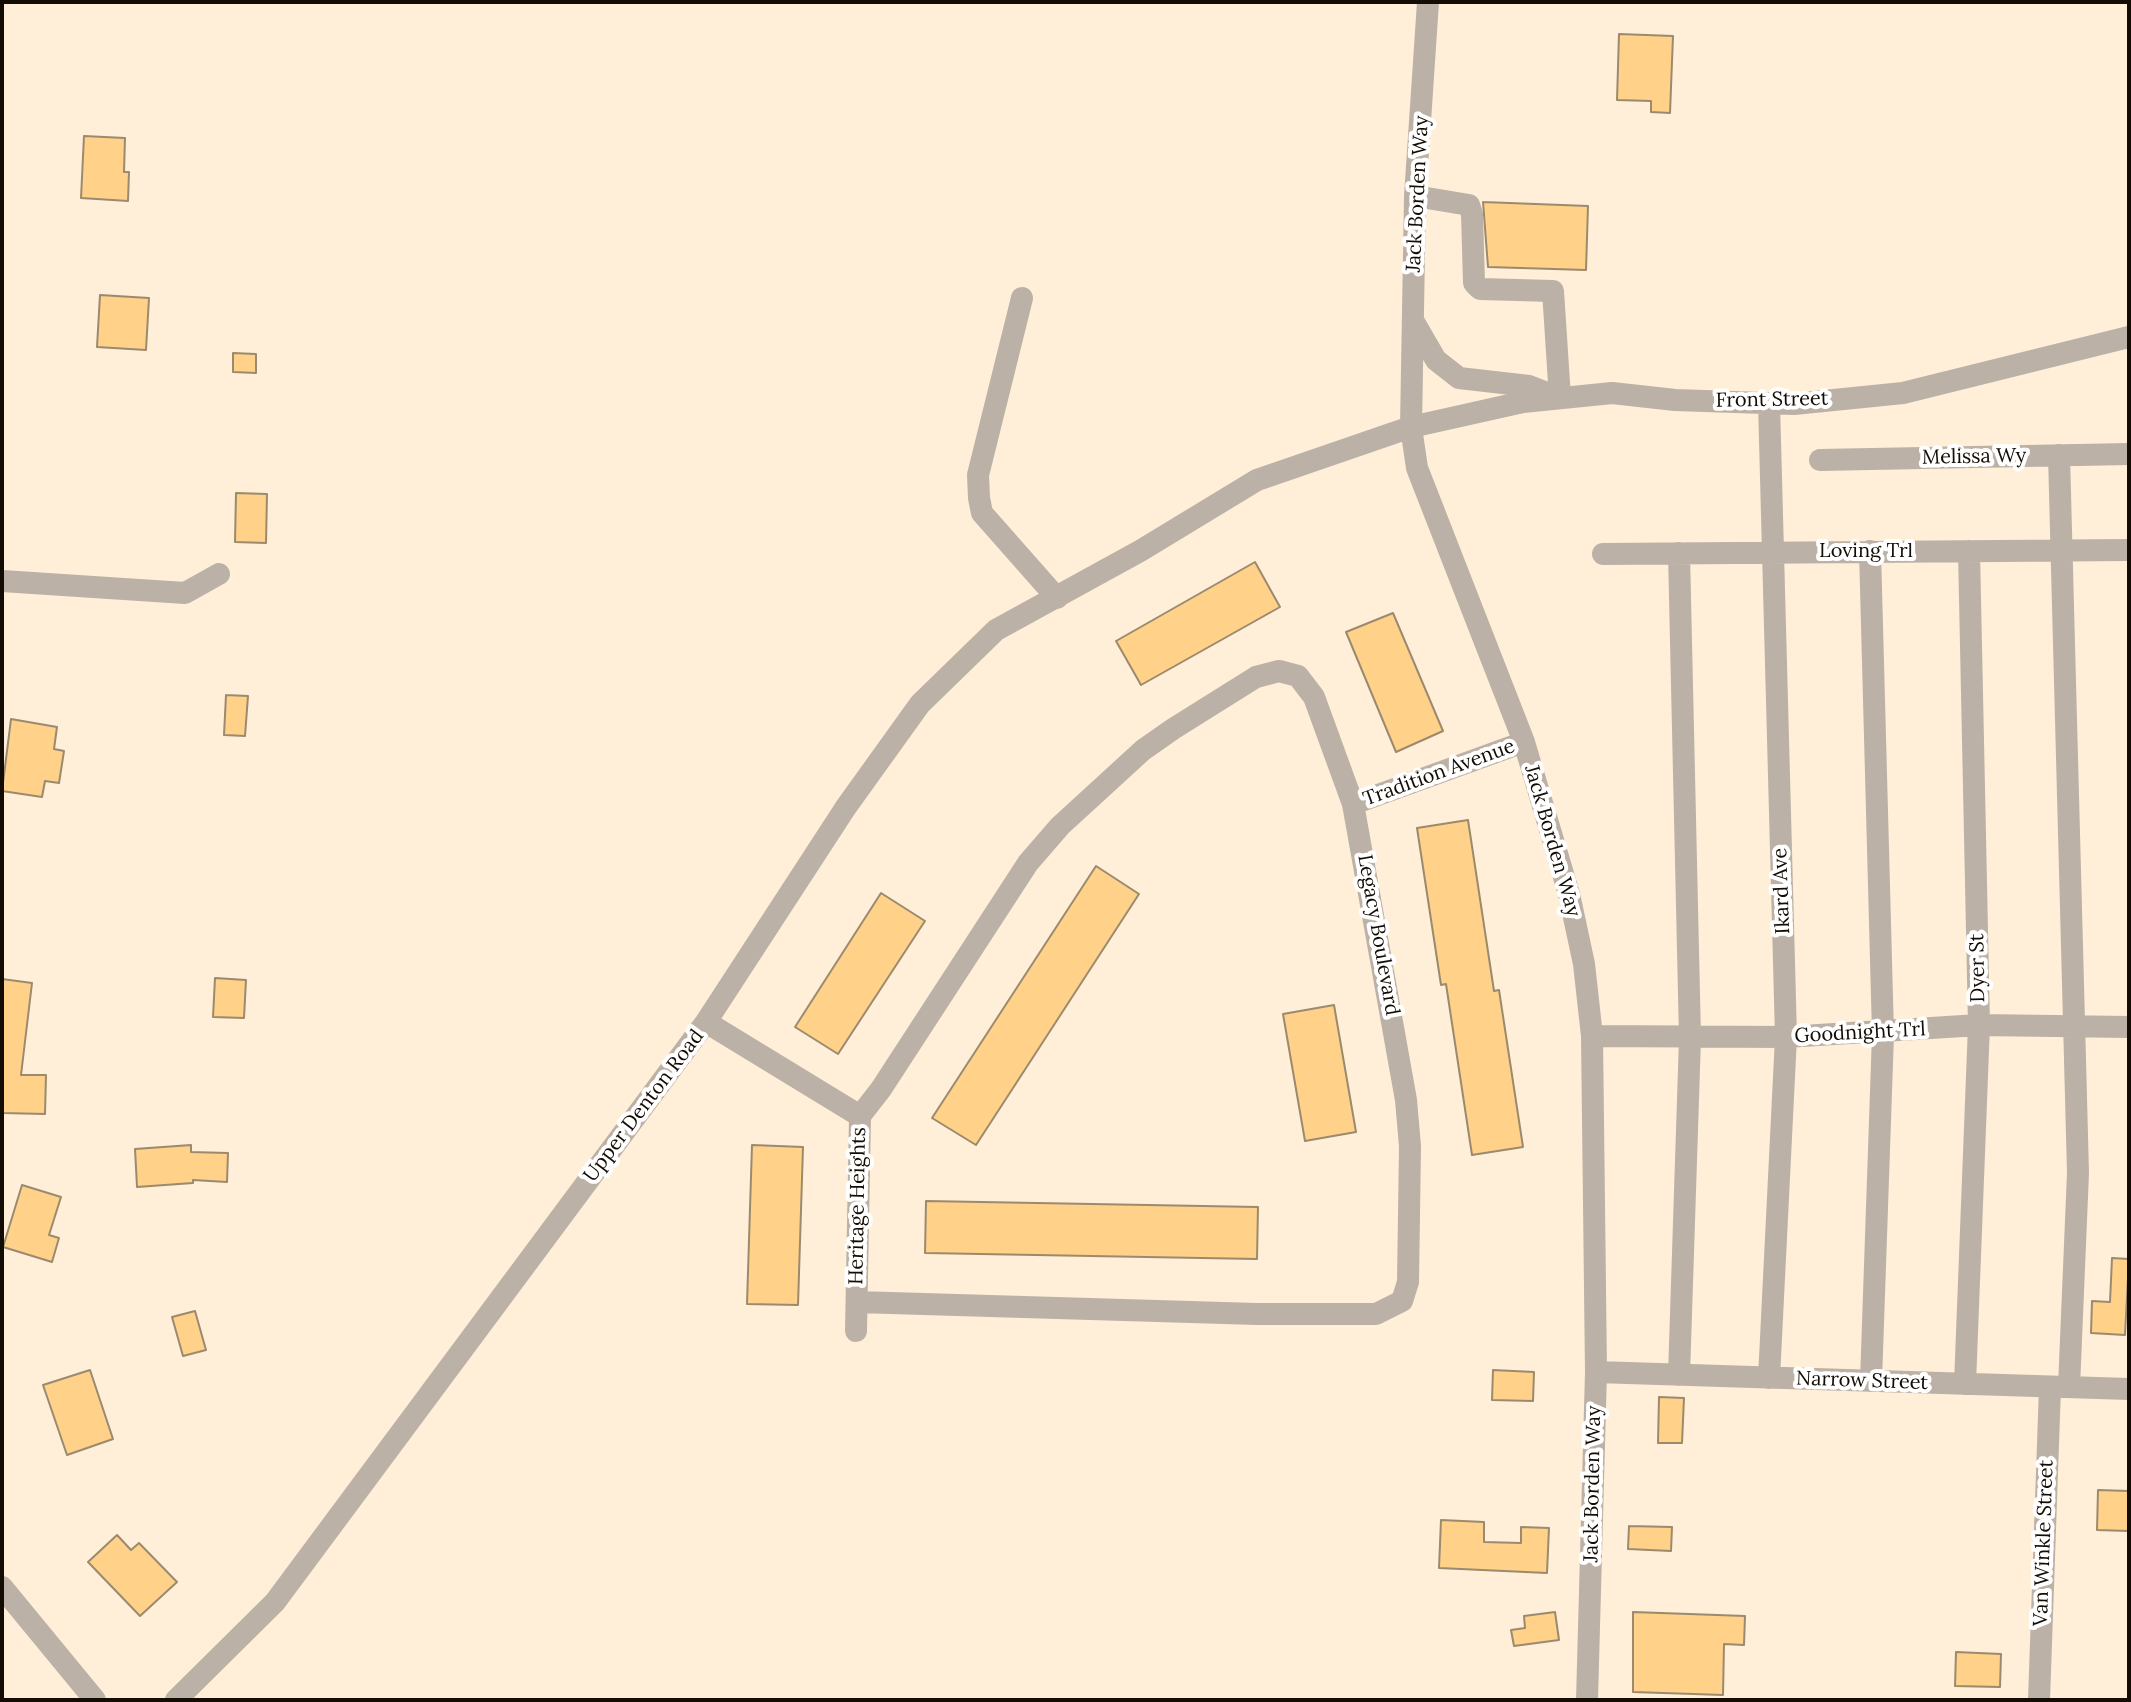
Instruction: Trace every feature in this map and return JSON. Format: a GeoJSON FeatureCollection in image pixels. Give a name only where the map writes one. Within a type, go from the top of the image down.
{"type":"FeatureCollection","features":[{"type":"Feature","properties":{"kind":"street","name":"Jack Borden Way"},"geometry":{"type":"LineString","coordinates":[[1428,2],[1415,196],[1411,427],[1417,468],[1431,512],[1524,742],[1569,894],[1584,964],[1592,1036],[1596,1372],[1587,1700]]}},
{"type":"Feature","properties":{"kind":"street"},"geometry":{"type":"LineString","coordinates":[[1413,321],[1436,360],[1459,378],[1529,386],[1560,398],[1553,291],[1480,289],[1474,283],[1472,214],[1469,205],[1415,196]]}},
{"type":"Feature","properties":{"kind":"street"},"geometry":{"type":"LineString","coordinates":[[1022,298],[978,475],[979,498],[982,513],[1057,598]]}},
{"type":"Feature","properties":{"kind":"street","name":"Front Street"},"geometry":{"type":"LineString","coordinates":[[1140,551],[1257,480],[1411,427],[1523,402],[1612,393],[1675,400],[1769,403],[1903,393],[2129,337]]}},
{"type":"Feature","properties":{"kind":"street","name":"Ikard Ave"},"geometry":{"type":"LineString","coordinates":[[1769,403],[1786,1037],[1769,1378]]}},
{"type":"Feature","properties":{"kind":"street","name":"Melissa Wy"},"geometry":{"type":"LineString","coordinates":[[1820,460],[2129,454]]}},
{"type":"Feature","properties":{"kind":"street","name":"Van Winkle Street"},"geometry":{"type":"LineString","coordinates":[[2039,1700],[2059,1387],[2078,1173],[2059,455]]}},
{"type":"Feature","properties":{"kind":"street","name":"Loving Trl"},"geometry":{"type":"LineString","coordinates":[[1603,554],[2129,550]]}},
{"type":"Feature","properties":{"kind":"street","name":"Upper Denton Road"},"geometry":{"type":"LineString","coordinates":[[176,1700],[275,1602],[706,1022],[846,807],[920,704],[996,630],[1140,551]]}},
{"type":"Feature","properties":{"kind":"street"},"geometry":{"type":"LineString","coordinates":[[1870,551],[1883,1034],[1871,1381]]}},
{"type":"Feature","properties":{"kind":"street","name":"Dyer St"},"geometry":{"type":"LineString","coordinates":[[1965,1384],[1979,1025],[1969,551]]}},
{"type":"Feature","properties":{"kind":"street"},"geometry":{"type":"LineString","coordinates":[[1679,553],[1690,1038],[1679,1375]]}},
{"type":"Feature","properties":{"kind":"street"},"geometry":{"type":"LineString","coordinates":[[2,581],[185,593],[219,574]]}},
{"type":"Feature","properties":{"kind":"street","name":"Legacy Boulevard"},"geometry":{"type":"LineString","coordinates":[[857,1302],[1272,1314],[1376,1314],[1402,1301],[1408,1282],[1410,1146],[1406,1100],[1353,804],[1314,697],[1298,676],[1279,671],[1256,677],[1173,729],[1143,750],[1060,826],[1028,863],[881,1089],[860,1116]]}},
{"type":"Feature","properties":{"kind":"street","name":"Tradition Avenue"},"geometry":{"type":"LineString","coordinates":[[1353,804],[1524,742]]}},
{"type":"Feature","properties":{"kind":"street","name":"Heritage Heights"},"geometry":{"type":"LineString","coordinates":[[706,1022],[860,1116],[856,1331]]}},
{"type":"Feature","properties":{"kind":"street","name":"Goodnight Trl"},"geometry":{"type":"LineString","coordinates":[[1592,1036],[1786,1037],[1883,1034],[1979,1025],[2129,1027]]}},
{"type":"Feature","properties":{"kind":"street","name":"Narrow Street"},"geometry":{"type":"LineString","coordinates":[[1596,1372],[2129,1389]]}},
{"type":"Feature","properties":{"kind":"street"},"geometry":{"type":"LineString","coordinates":[[2,1587],[95,1700]]}},
{"type":"Feature","properties":{"kind":"building"},"geometry":{"type":"Polygon","coordinates":[[[1619,34],[1673,36],[1670,113],[1651,112],[1651,101],[1617,100],[1619,34]]]}},
{"type":"Feature","properties":{"kind":"building"},"geometry":{"type":"Polygon","coordinates":[[[84,136],[125,138],[124,172],[129,172],[128,201],[81,198],[84,136]]]}},
{"type":"Feature","properties":{"kind":"building"},"geometry":{"type":"Polygon","coordinates":[[[1483,202],[1588,206],[1586,270],[1488,267],[1483,202]]]}},
{"type":"Feature","properties":{"kind":"building"},"geometry":{"type":"Polygon","coordinates":[[[100,295],[149,298],[146,350],[97,347],[100,295]]]}},
{"type":"Feature","properties":{"kind":"building"},"geometry":{"type":"Polygon","coordinates":[[[233,353],[256,354],[256,373],[233,372],[233,353]]]}},
{"type":"Feature","properties":{"kind":"building"},"geometry":{"type":"Polygon","coordinates":[[[236,493],[267,494],[266,543],[235,542],[236,493]]]}},
{"type":"Feature","properties":{"kind":"building"},"geometry":{"type":"Polygon","coordinates":[[[1255,562],[1280,607],[1141,685],[1116,641],[1255,562]]]}},
{"type":"Feature","properties":{"kind":"building"},"geometry":{"type":"Polygon","coordinates":[[[1393,613],[1443,731],[1396,752],[1346,632],[1393,613]]]}},
{"type":"Feature","properties":{"kind":"building"},"geometry":{"type":"Polygon","coordinates":[[[226,695],[248,696],[245,736],[224,735],[226,695]]]}},
{"type":"Feature","properties":{"kind":"building"},"geometry":{"type":"Polygon","coordinates":[[[11,719],[57,727],[54,749],[64,751],[59,783],[45,781],[42,797],[2,791],[11,719]]]}},
{"type":"Feature","properties":{"kind":"building"},"geometry":{"type":"Polygon","coordinates":[[[1468,820],[1494,991],[1499,990],[1523,1147],[1472,1155],[1446,984],[1441,985],[1417,828],[1468,820]]]}},
{"type":"Feature","properties":{"kind":"building"},"geometry":{"type":"Polygon","coordinates":[[[1096,866],[1139,894],[976,1145],[932,1118],[1096,866]]]}},
{"type":"Feature","properties":{"kind":"building"},"geometry":{"type":"Polygon","coordinates":[[[881,893],[925,921],[838,1054],[795,1027],[881,893]]]}},
{"type":"Feature","properties":{"kind":"building"},"geometry":{"type":"Polygon","coordinates":[[[215,978],[246,980],[244,1018],[213,1017],[215,978]]]}},
{"type":"Feature","properties":{"kind":"building"},"geometry":{"type":"Polygon","coordinates":[[[2,979],[32,983],[21,1075],[46,1075],[45,1114],[2,1113],[2,979]]]}},
{"type":"Feature","properties":{"kind":"building"},"geometry":{"type":"Polygon","coordinates":[[[1334,1005],[1356,1132],[1305,1141],[1283,1014],[1334,1005]]]}},
{"type":"Feature","properties":{"kind":"building"},"geometry":{"type":"Polygon","coordinates":[[[191,1145],[191,1152],[228,1153],[227,1182],[193,1180],[193,1183],[137,1187],[135,1149],[191,1145]]]}},
{"type":"Feature","properties":{"kind":"building"},"geometry":{"type":"Polygon","coordinates":[[[752,1145],[803,1147],[798,1305],[747,1304],[752,1145]]]}},
{"type":"Feature","properties":{"kind":"building"},"geometry":{"type":"Polygon","coordinates":[[[22,1185],[61,1197],[49,1235],[59,1238],[52,1262],[3,1247],[22,1185]]]}},
{"type":"Feature","properties":{"kind":"building"},"geometry":{"type":"Polygon","coordinates":[[[926,1201],[1258,1207],[1257,1259],[925,1253],[926,1201]]]}},
{"type":"Feature","properties":{"kind":"building"},"geometry":{"type":"Polygon","coordinates":[[[2112,1258],[2129,1259],[2125,1335],[2091,1333],[2092,1301],[2110,1302],[2112,1258]]]}},
{"type":"Feature","properties":{"kind":"building"},"geometry":{"type":"Polygon","coordinates":[[[195,1311],[206,1350],[183,1356],[172,1317],[195,1311]]]}},
{"type":"Feature","properties":{"kind":"building"},"geometry":{"type":"Polygon","coordinates":[[[90,1370],[113,1439],[67,1455],[43,1385],[90,1370]]]}},
{"type":"Feature","properties":{"kind":"building"},"geometry":{"type":"Polygon","coordinates":[[[1493,1370],[1534,1372],[1533,1401],[1492,1400],[1493,1370]]]}},
{"type":"Feature","properties":{"kind":"building"},"geometry":{"type":"Polygon","coordinates":[[[1659,1397],[1684,1398],[1682,1443],[1658,1443],[1659,1397]]]}},
{"type":"Feature","properties":{"kind":"building"},"geometry":{"type":"Polygon","coordinates":[[[2098,1490],[2129,1491],[2129,1531],[2097,1530],[2098,1490]]]}},
{"type":"Feature","properties":{"kind":"building"},"geometry":{"type":"Polygon","coordinates":[[[1441,1520],[1484,1522],[1484,1542],[1521,1543],[1521,1527],[1549,1528],[1547,1573],[1439,1568],[1441,1520]]]}},
{"type":"Feature","properties":{"kind":"building"},"geometry":{"type":"Polygon","coordinates":[[[1629,1526],[1672,1527],[1671,1551],[1628,1549],[1629,1526]]]}},
{"type":"Feature","properties":{"kind":"building"},"geometry":{"type":"Polygon","coordinates":[[[117,1535],[131,1550],[139,1543],[177,1582],[140,1616],[88,1562],[117,1535]]]}},
{"type":"Feature","properties":{"kind":"building"},"geometry":{"type":"Polygon","coordinates":[[[1555,1612],[1559,1640],[1514,1646],[1511,1630],[1525,1628],[1524,1616],[1555,1612]]]}},
{"type":"Feature","properties":{"kind":"building"},"geometry":{"type":"Polygon","coordinates":[[[1633,1612],[1745,1616],[1744,1645],[1724,1644],[1723,1695],[1633,1692],[1633,1612]]]}},
{"type":"Feature","properties":{"kind":"building"},"geometry":{"type":"Polygon","coordinates":[[[1956,1652],[2001,1654],[2000,1687],[1955,1686],[1956,1652]]]}}]}
